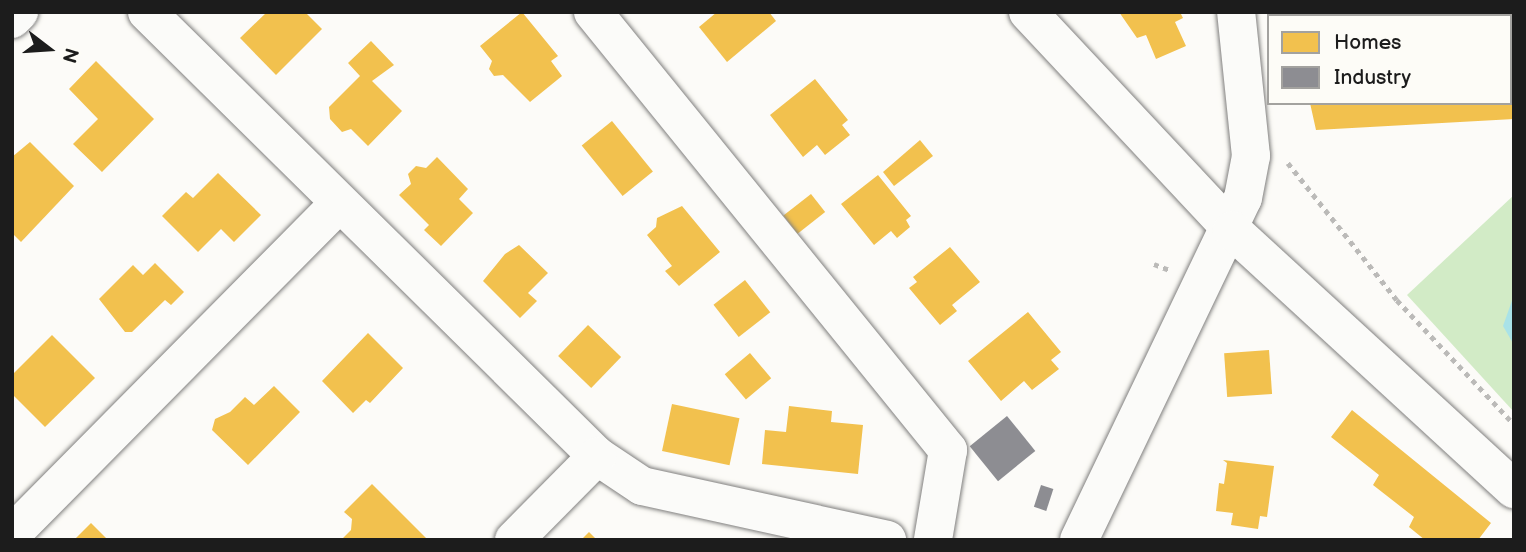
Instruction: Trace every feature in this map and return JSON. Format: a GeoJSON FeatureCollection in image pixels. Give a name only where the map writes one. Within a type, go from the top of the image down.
{"type":"FeatureCollection","features":[{"type":"Feature","properties":{"kind":"street"},"geometry":{"type":"LineString","coordinates":[[12,19],[19,12]]}},
{"type":"Feature","properties":{"kind":"street"},"geometry":{"type":"LineString","coordinates":[[147,12],[338,205],[597,456],[642,486],[751,526],[887,540]]}},
{"type":"Feature","properties":{"kind":"street"},"geometry":{"type":"LineString","coordinates":[[593,12],[948,450],[933,540]]}},
{"type":"Feature","properties":{"kind":"street"},"geometry":{"type":"LineString","coordinates":[[1028,12],[1232,230],[1514,489]]}},
{"type":"Feature","properties":{"kind":"street"},"geometry":{"type":"LineString","coordinates":[[1079,540],[1232,230],[1266,154],[1236,12]]}},
{"type":"Feature","properties":{"kind":"street"},"geometry":{"type":"LineString","coordinates":[[12,534],[338,205]]}},
{"type":"Feature","properties":{"kind":"street"},"geometry":{"type":"LineString","coordinates":[[514,540],[597,456]]}},
{"type":"Feature","properties":{"kind":"path"},"geometry":{"type":"LineString","coordinates":[[1266,154],[1397,300],[1514,424]]}},
{"type":"Feature","properties":{"kind":"path"},"geometry":{"type":"LineString","coordinates":[[1154,264],[1171,271]]}},
{"type":"Feature","properties":{"kind":"green space"},"geometry":{"type":"Polygon","coordinates":[[[1514,195],[1514,412],[1407,295],[1514,195]]]}},
{"type":"Feature","properties":{"kind":"water"},"geometry":{"type":"Polygon","coordinates":[[[1514,295],[1514,345],[1503,326],[1514,295]]]}},
{"type":"Feature","properties":{"kind":"building: Homes"},"geometry":{"type":"Polygon","coordinates":[[[267,12],[305,12],[322,29],[276,75],[240,38],[267,12]]]}},
{"type":"Feature","properties":{"kind":"building: Homes"},"geometry":{"type":"Polygon","coordinates":[[[522,12],[558,56],[551,61],[562,76],[530,102],[503,75],[494,76],[489,69],[492,61],[480,46],[522,12]]]}},
{"type":"Feature","properties":{"kind":"building: Homes"},"geometry":{"type":"Polygon","coordinates":[[[717,12],[769,12],[776,21],[727,62],[699,27],[717,12]]]}},
{"type":"Feature","properties":{"kind":"building: Homes"},"geometry":{"type":"Polygon","coordinates":[[[1119,12],[1180,12],[1183,18],[1175,22],[1186,46],[1156,59],[1146,35],[1137,38],[1119,12]]]}},
{"type":"Feature","properties":{"kind":"building: Homes"},"geometry":{"type":"Polygon","coordinates":[[[1294,12],[1359,12],[1359,14],[1294,12]]]}},
{"type":"Feature","properties":{"kind":"building: Homes"},"geometry":{"type":"Polygon","coordinates":[[[371,41],[394,65],[372,81],[402,111],[368,146],[351,129],[342,132],[330,119],[329,107],[360,76],[348,63],[371,41]]]}},
{"type":"Feature","properties":{"kind":"building: Homes"},"geometry":{"type":"Polygon","coordinates":[[[1514,53],[1514,119],[1316,130],[1310,105],[1512,105],[1514,53]]]}},
{"type":"Feature","properties":{"kind":"building: Homes"},"geometry":{"type":"Polygon","coordinates":[[[96,61],[154,119],[102,172],[73,144],[98,119],[69,89],[96,61]]]}},
{"type":"Feature","properties":{"kind":"building: Homes"},"geometry":{"type":"Polygon","coordinates":[[[815,79],[848,120],[842,125],[850,135],[825,155],[817,145],[803,157],[770,115],[815,79]]]}},
{"type":"Feature","properties":{"kind":"building: Homes"},"geometry":{"type":"Polygon","coordinates":[[[612,121],[653,172],[623,196],[582,146],[612,121]]]}},
{"type":"Feature","properties":{"kind":"building: Homes"},"geometry":{"type":"Polygon","coordinates":[[[920,140],[933,156],[894,186],[883,172],[920,140]]]}},
{"type":"Feature","properties":{"kind":"building: Homes"},"geometry":{"type":"Polygon","coordinates":[[[30,142],[74,186],[21,242],[12,233],[12,157],[30,142]]]}},
{"type":"Feature","properties":{"kind":"building: Homes"},"geometry":{"type":"Polygon","coordinates":[[[437,157],[468,189],[459,199],[473,213],[441,246],[424,230],[429,225],[399,195],[411,184],[408,174],[416,166],[426,168],[437,157]]]}},
{"type":"Feature","properties":{"kind":"building: Homes"},"geometry":{"type":"Polygon","coordinates":[[[218,173],[261,215],[234,242],[221,229],[198,252],[162,216],[186,192],[193,198],[218,173]]]}},
{"type":"Feature","properties":{"kind":"building: Homes"},"geometry":{"type":"Polygon","coordinates":[[[878,175],[911,216],[906,220],[910,227],[897,238],[891,231],[874,245],[841,204],[878,175]]]}},
{"type":"Feature","properties":{"kind":"building: Homes"},"geometry":{"type":"Polygon","coordinates":[[[811,194],[825,212],[798,234],[783,216],[811,194]]]}},
{"type":"Feature","properties":{"kind":"building: Homes"},"geometry":{"type":"Polygon","coordinates":[[[682,206],[720,252],[679,286],[665,271],[672,266],[647,235],[656,227],[657,218],[682,206]]]}},
{"type":"Feature","properties":{"kind":"building: Homes"},"geometry":{"type":"Polygon","coordinates":[[[519,245],[548,273],[528,293],[537,301],[520,318],[483,281],[505,254],[519,245]]]}},
{"type":"Feature","properties":{"kind":"building: Homes"},"geometry":{"type":"Polygon","coordinates":[[[950,247],[980,282],[952,305],[957,311],[940,325],[909,288],[917,282],[913,277],[950,247]]]}},
{"type":"Feature","properties":{"kind":"building: Homes"},"geometry":{"type":"Polygon","coordinates":[[[155,263],[184,292],[171,305],[165,300],[132,332],[125,332],[99,299],[133,265],[143,275],[155,263]]]}},
{"type":"Feature","properties":{"kind":"building: Homes"},"geometry":{"type":"Polygon","coordinates":[[[745,280],[770,312],[739,337],[713,305],[745,280]]]}},
{"type":"Feature","properties":{"kind":"building: Homes"},"geometry":{"type":"Polygon","coordinates":[[[1028,312],[1061,352],[1051,360],[1059,369],[1032,390],[1024,381],[1001,401],[968,361],[1028,312]]]}},
{"type":"Feature","properties":{"kind":"building: Homes"},"geometry":{"type":"Polygon","coordinates":[[[588,325],[621,357],[591,388],[558,356],[588,325]]]}},
{"type":"Feature","properties":{"kind":"building: Homes"},"geometry":{"type":"Polygon","coordinates":[[[368,333],[403,368],[370,403],[366,400],[353,413],[322,381],[368,333]]]}},
{"type":"Feature","properties":{"kind":"building: Homes"},"geometry":{"type":"Polygon","coordinates":[[[52,335],[95,378],[45,427],[12,394],[12,375],[52,335]]]}},
{"type":"Feature","properties":{"kind":"building: Homes"},"geometry":{"type":"Polygon","coordinates":[[[1269,350],[1272,394],[1227,397],[1224,353],[1269,350]]]}},
{"type":"Feature","properties":{"kind":"building: Homes"},"geometry":{"type":"Polygon","coordinates":[[[750,353],[771,378],[746,399],[725,374],[750,353]]]}},
{"type":"Feature","properties":{"kind":"building: Homes"},"geometry":{"type":"Polygon","coordinates":[[[274,386],[300,412],[248,465],[212,430],[215,419],[230,412],[245,397],[254,405],[274,386]]]}},
{"type":"Feature","properties":{"kind":"building: Homes"},"geometry":{"type":"Polygon","coordinates":[[[672,404],[739,418],[730,465],[662,451],[672,404]]]}},
{"type":"Feature","properties":{"kind":"building: Homes"},"geometry":{"type":"Polygon","coordinates":[[[789,406],[832,411],[831,422],[863,425],[858,474],[762,464],[765,430],[786,432],[789,406]]]}},
{"type":"Feature","properties":{"kind":"building: Homes"},"geometry":{"type":"Polygon","coordinates":[[[1352,410],[1491,523],[1478,540],[1425,540],[1409,527],[1414,517],[1373,485],[1379,475],[1331,437],[1352,410]]]}},
{"type":"Feature","properties":{"kind":"building: Homes"},"geometry":{"type":"Polygon","coordinates":[[[1223,460],[1274,466],[1267,517],[1260,516],[1258,529],[1231,525],[1233,513],[1216,511],[1219,483],[1224,484],[1227,463],[1223,460]]]}},
{"type":"Feature","properties":{"kind":"building: Homes"},"geometry":{"type":"Polygon","coordinates":[[[372,484],[428,540],[341,540],[351,530],[352,519],[344,512],[372,484]]]}},
{"type":"Feature","properties":{"kind":"building: Homes"},"geometry":{"type":"Polygon","coordinates":[[[91,523],[108,540],[74,540],[91,523]]]}},
{"type":"Feature","properties":{"kind":"building: Homes"},"geometry":{"type":"Polygon","coordinates":[[[589,532],[597,540],[581,540],[589,532]]]}},
{"type":"Feature","properties":{"kind":"building: Industry"},"geometry":{"type":"Polygon","coordinates":[[[1007,416],[1035,451],[998,481],[970,446],[1007,416]]]}},
{"type":"Feature","properties":{"kind":"building: Industry"},"geometry":{"type":"Polygon","coordinates":[[[1041,485],[1053,489],[1046,511],[1034,507],[1041,485]]]}}]}
